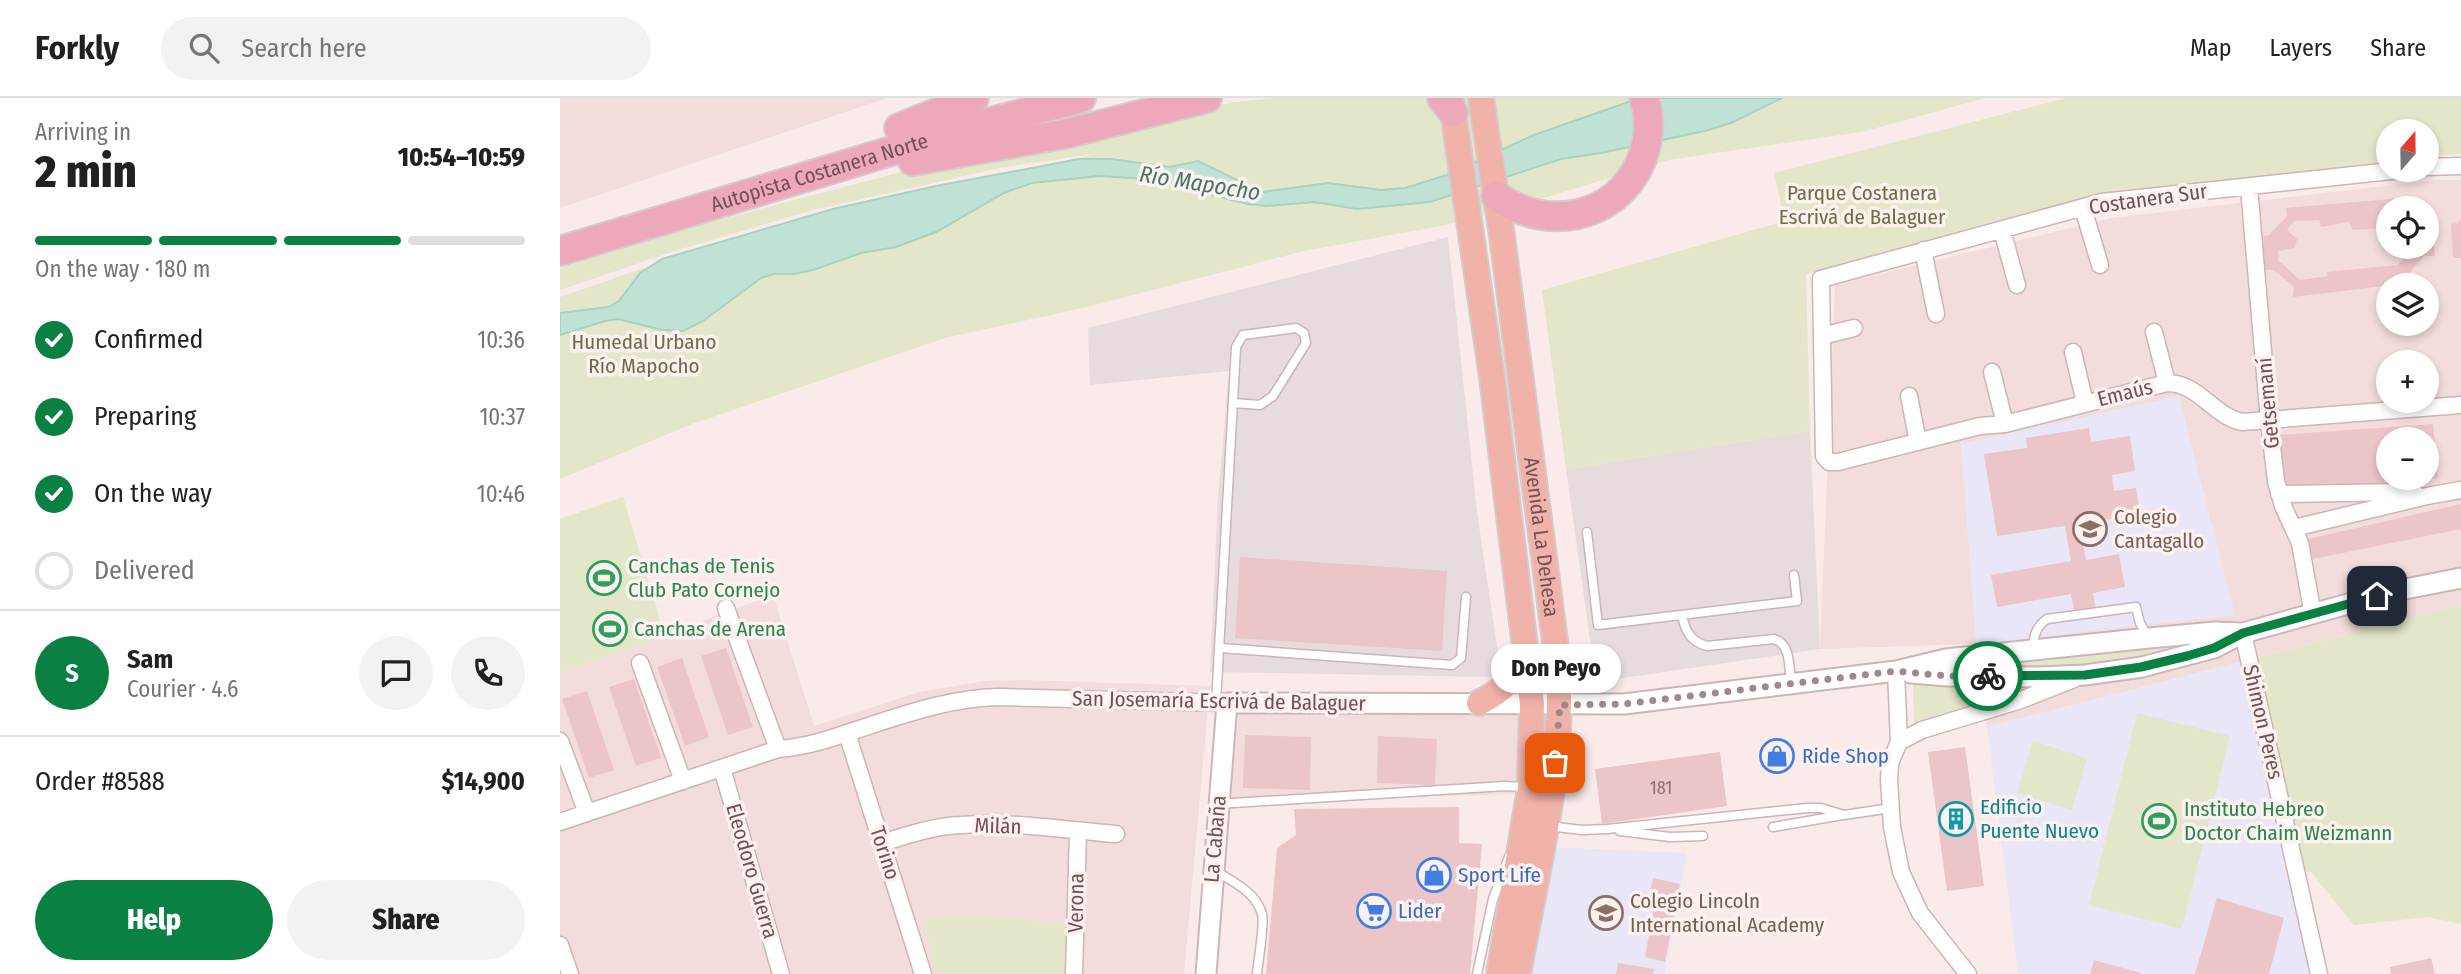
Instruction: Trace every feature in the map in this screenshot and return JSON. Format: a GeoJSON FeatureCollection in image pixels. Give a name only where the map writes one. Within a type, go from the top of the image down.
{"type":"FeatureCollection","features":[{"type":"Feature","properties":{"kind":"highway"},"geometry":{"type":"LineString","coordinates":[[899,128],[974,98]]}},
{"type":"Feature","properties":{"kind":"highway","name":"Autopista Costanera Norte"},"geometry":{"type":"LineString","coordinates":[[560,232],[1003,98]]}},
{"type":"Feature","properties":{"kind":"highway","name":"Autopista Costanera Norte"},"geometry":{"type":"LineString","coordinates":[[560,251],[972,127],[1081,98]]}},
{"type":"Feature","properties":{"kind":"highway"},"geometry":{"type":"LineString","coordinates":[[780,185],[854,174],[946,154],[1069,133],[1207,98]]}},
{"type":"Feature","properties":{"kind":"highway"},"geometry":{"type":"LineString","coordinates":[[1496,196],[1525,211],[1557,216],[1586,212],[1602,206],[1625,187],[1642,157],[1648,120],[1644,98]]}},
{"type":"Feature","properties":{"kind":"main road","name":"Avenida La Dehesa"},"geometry":{"type":"LineString","coordinates":[[1481,98],[1502,236],[1558,664],[1560,705],[1555,763],[1535,822],[1499,974]]}},
{"type":"Feature","properties":{"kind":"main road","name":"Avenida La Dehesa"},"geometry":{"type":"LineString","coordinates":[[1449,103],[1492,377],[1532,705],[1530,788],[1535,822],[1518,974]]}},
{"type":"Feature","properties":{"kind":"main road"},"geometry":{"type":"LineString","coordinates":[[1479,703],[1507,685],[1519,670],[1525,652]]}},
{"type":"Feature","properties":{"kind":"street"},"geometry":{"type":"LineString","coordinates":[[2440,167],[2461,166]]}},
{"type":"Feature","properties":{"kind":"street","name":"Costanera Sur"},"geometry":{"type":"LineString","coordinates":[[1822,336],[1821,279],[2102,202],[2376,173]]}},
{"type":"Feature","properties":{"kind":"street","name":"Getsemaní"},"geometry":{"type":"LineString","coordinates":[[2249,187],[2269,421],[2279,494],[2301,550],[2313,615]]}},
{"type":"Feature","properties":{"kind":"street"},"geometry":{"type":"LineString","coordinates":[[2083,208],[2100,265]]}},
{"type":"Feature","properties":{"kind":"street"},"geometry":{"type":"LineString","coordinates":[[2002,230],[2017,285]]}},
{"type":"Feature","properties":{"kind":"street"},"geometry":{"type":"LineString","coordinates":[[1923,250],[1936,314]]}},
{"type":"Feature","properties":{"kind":"street"},"geometry":{"type":"LineString","coordinates":[[1822,336],[1854,328]]}},
{"type":"Feature","properties":{"kind":"street"},"geometry":{"type":"LineString","coordinates":[[2154,332],[2167,383]]}},
{"type":"Feature","properties":{"kind":"street","name":"Emaús"},"geometry":{"type":"LineString","coordinates":[[1822,336],[1823,453],[1827,460],[1838,462],[2167,383],[2190,388],[2235,421],[2269,421],[2461,405]]}},
{"type":"Feature","properties":{"kind":"street"},"geometry":{"type":"LineString","coordinates":[[2073,352],[2085,403]]}},
{"type":"Feature","properties":{"kind":"street"},"geometry":{"type":"LineString","coordinates":[[1992,372],[2005,424]]}},
{"type":"Feature","properties":{"kind":"street"},"geometry":{"type":"LineString","coordinates":[[1909,396],[1918,442]]}},
{"type":"Feature","properties":{"kind":"street"},"geometry":{"type":"LineString","coordinates":[[2294,528],[2461,490]]}},
{"type":"Feature","properties":{"kind":"street"},"geometry":{"type":"LineString","coordinates":[[2279,494],[2402,492],[2427,496]]}},
{"type":"Feature","properties":{"kind":"street","name":"San Josemaría Escrivá de Balaguer"},"geometry":{"type":"LineString","coordinates":[[1896,671],[1947,676],[2085,675],[2141,667],[2214,648],[2243,633],[2395,591],[2461,578]]}},
{"type":"Feature","properties":{"kind":"street"},"geometry":{"type":"LineString","coordinates":[[726,608],[778,749]]}},
{"type":"Feature","properties":{"kind":"street","name":"San Josemaría Escrivá de Balaguer"},"geometry":{"type":"LineString","coordinates":[[560,822],[778,749],[811,746],[964,699],[998,697],[1222,703],[1624,704],[1896,671],[1946,659],[2215,632],[2243,633]]}},
{"type":"Feature","properties":{"kind":"street","name":"Shimon Peres"},"geometry":{"type":"LineString","coordinates":[[2243,633],[2319,974]]}},
{"type":"Feature","properties":{"kind":"street"},"geometry":{"type":"LineString","coordinates":[[2141,667],[2155,657],[2157,650],[2155,642],[2149,638]]}},
{"type":"Feature","properties":{"kind":"street"},"geometry":{"type":"LineString","coordinates":[[640,663],[683,781]]}},
{"type":"Feature","properties":{"kind":"street"},"geometry":{"type":"LineString","coordinates":[[1896,671],[1899,742],[1890,763],[1891,808],[1901,872],[1920,913],[1968,974]]}},
{"type":"Feature","properties":{"kind":"street"},"geometry":{"type":"LineString","coordinates":[[1899,742],[1922,730],[2021,700],[2085,675]]}},
{"type":"Feature","properties":{"kind":"street","name":"La Cabaña"},"geometry":{"type":"LineString","coordinates":[[1206,974],[1222,703]]}},
{"type":"Feature","properties":{"kind":"street","name":"Torino"},"geometry":{"type":"LineString","coordinates":[[847,733],[923,974]]}},
{"type":"Feature","properties":{"kind":"street"},"geometry":{"type":"LineString","coordinates":[[560,741],[587,813]]}},
{"type":"Feature","properties":{"kind":"street","name":"Eleodoro Guerra"},"geometry":{"type":"LineString","coordinates":[[722,768],[781,974]]}},
{"type":"Feature","properties":{"kind":"street","name":"Milán"},"geometry":{"type":"LineString","coordinates":[[882,843],[920,831],[960,825],[998,825],[1116,834]]}},
{"type":"Feature","properties":{"kind":"street","name":"Verona"},"geometry":{"type":"LineString","coordinates":[[1074,974],[1078,831]]}},
{"type":"Feature","properties":{"kind":"street"},"geometry":{"type":"LineString","coordinates":[[560,945],[570,974]]}},
{"type":"Feature","properties":{"kind":"lane"},"geometry":{"type":"LineString","coordinates":[[1222,703],[1220,648],[1233,403],[1236,347],[1243,335],[1296,328],[1304,333],[1307,343],[1273,396],[1260,405],[1233,403]]}},
{"type":"Feature","properties":{"kind":"lane"},"geometry":{"type":"LineString","coordinates":[[1587,532],[1598,625],[1797,601],[1794,575]]}},
{"type":"Feature","properties":{"kind":"lane"},"geometry":{"type":"LineString","coordinates":[[1220,648],[1452,665],[1461,658],[1466,597]]}},
{"type":"Feature","properties":{"kind":"lane"},"geometry":{"type":"LineString","coordinates":[[2032,650],[2039,624],[2047,619],[2136,607],[2140,623],[2149,638]]}},
{"type":"Feature","properties":{"kind":"lane"},"geometry":{"type":"LineString","coordinates":[[1682,615],[1686,631],[1707,646],[1774,639],[1780,641],[1786,646],[1791,684]]}},
{"type":"Feature","properties":{"kind":"lane"},"geometry":{"type":"LineString","coordinates":[[1218,804],[1505,786],[1530,788]]}},
{"type":"Feature","properties":{"kind":"lane"},"geometry":{"type":"LineString","coordinates":[[1477,974],[1493,900],[1535,822],[1582,830],[1807,808],[1821,808],[1844,815]]}},
{"type":"Feature","properties":{"kind":"lane"},"geometry":{"type":"LineString","coordinates":[[1773,827],[1891,808]]}},
{"type":"Feature","properties":{"kind":"lane"},"geometry":{"type":"LineString","coordinates":[[1607,829],[1645,835],[1703,836]]}},
{"type":"Feature","properties":{"kind":"lane"},"geometry":{"type":"LineString","coordinates":[[1212,869],[1240,885],[1253,898],[1262,915],[1257,974]]}},
{"type":"Feature","properties":{"kind":"shaded area"},"geometry":{"type":"Polygon","coordinates":[[[560,98],[887,98],[560,208],[560,98]]]}},
{"type":"Feature","properties":{"kind":"shaded area"},"geometry":{"type":"Polygon","coordinates":[[[2461,180],[2461,605],[1987,727],[1975,644],[1820,649],[1835,285],[2111,218],[2418,182],[2461,180]]]}},
{"type":"Feature","properties":{"kind":"shaded area"},"geometry":{"type":"Polygon","coordinates":[[[1448,237],[1477,512],[1500,666],[1494,677],[1210,672],[1218,498],[1229,371],[1090,385],[1088,328],[1448,237]]]}},
{"type":"Feature","properties":{"kind":"shaded area","name":"Colegio Cantagallo"},"geometry":{"type":"Polygon","coordinates":[[[2179,396],[2235,615],[1976,644],[1961,444],[2179,396]]]}},
{"type":"Feature","properties":{"kind":"shaded area"},"geometry":{"type":"Polygon","coordinates":[[[1810,431],[1820,649],[1596,682],[1566,469],[1810,431]]]}},
{"type":"Feature","properties":{"kind":"shaded area"},"geometry":{"type":"Polygon","coordinates":[[[773,595],[814,726],[919,692],[983,681],[1210,686],[1184,974],[560,974],[560,674],[773,595]]]}},
{"type":"Feature","properties":{"kind":"shaded area","name":"Instituto Hebreo Doctor Chaim Weizmann"},"geometry":{"type":"Polygon","coordinates":[[[2244,661],[2312,974],[2018,974],[1987,727],[2244,661]]]}},
{"type":"Feature","properties":{"kind":"shaded area"},"geometry":{"type":"Polygon","coordinates":[[[1239,709],[1520,711],[1518,794],[1231,801],[1239,709]]]}},
{"type":"Feature","properties":{"kind":"shaded area","name":"Colegio Lincoln International Academy"},"geometry":{"type":"Polygon","coordinates":[[[1548,847],[1687,853],[1665,974],[1525,974],[1548,847]]]}},
{"type":"Feature","properties":{"kind":"green space","name":"Humedal Urbano Río Mapocho"},"geometry":{"type":"Polygon","coordinates":[[[1276,98],[1985,98],[1862,132],[1668,160],[1446,225],[1304,251],[1083,308],[945,338],[692,424],[560,479],[560,297],[687,253],[1100,153],[1000,168],[813,210],[678,250],[560,290],[560,268],[699,225],[901,172],[1027,150],[1233,102],[1276,98]]]}},
{"type":"Feature","properties":{"kind":"green space","name":"Parque Costanera Escrivá de Balaguer"},"geometry":{"type":"Polygon","coordinates":[[[2066,98],[2461,98],[2461,154],[2440,155],[2440,119],[2376,119],[2376,163],[2092,199],[1806,274],[1810,431],[1566,469],[1542,290],[1785,221],[1774,173],[2066,98]]]}},
{"type":"Feature","properties":{"kind":"green space","name":"Canchas de Tenis Club Pato Cornejo"},"geometry":{"type":"Polygon","coordinates":[[[623,497],[665,637],[560,674],[560,519],[623,497]]]}},
{"type":"Feature","properties":{"kind":"green space"},"geometry":{"type":"Polygon","coordinates":[[[2461,605],[2461,924],[2427,917],[2354,925],[2311,872],[2290,871],[2244,661],[2461,605]]]}},
{"type":"Feature","properties":{"kind":"green space"},"geometry":{"type":"Polygon","coordinates":[[[2146,647],[2148,653],[2068,664],[2028,667],[1988,664],[2146,647]]]}},
{"type":"Feature","properties":{"kind":"green space"},"geometry":{"type":"Polygon","coordinates":[[[1913,681],[2044,685],[1914,724],[1913,681]]]}},
{"type":"Feature","properties":{"kind":"green space","name":"Instituto Hebreo Doctor Chaim Weizmann"},"geometry":{"type":"Polygon","coordinates":[[[2137,713],[2230,736],[2182,929],[2089,905],[2137,713]]]}},
{"type":"Feature","properties":{"kind":"green space"},"geometry":{"type":"Polygon","coordinates":[[[2033,741],[2087,758],[2072,810],[2017,793],[2033,741]]]}},
{"type":"Feature","properties":{"kind":"green space"},"geometry":{"type":"Polygon","coordinates":[[[1002,917],[1068,925],[1065,974],[936,974],[923,918],[1002,917]]]}},
{"type":"Feature","properties":{"kind":"water","name":"Río Mapocho"},"geometry":{"type":"Polygon","coordinates":[[[1640,98],[1782,98],[1731,123],[1705,131],[1561,159],[1430,202],[1357,209],[1314,202],[1266,206],[1196,191],[1171,182],[1146,179],[1099,176],[1032,183],[1004,193],[936,232],[896,247],[861,253],[813,270],[761,278],[703,321],[683,331],[662,330],[618,319],[560,335],[560,313],[609,307],[619,301],[640,273],[662,259],[833,209],[936,186],[1079,159],[1111,159],[1170,167],[1198,161],[1262,192],[1328,183],[1381,190],[1405,188],[1447,175],[1534,135],[1640,98]]]}},
{"type":"Feature","properties":{"kind":"building"},"geometry":{"type":"Polygon","coordinates":[[[2376,200],[2376,228],[2353,230],[2349,222],[2321,227],[2319,220],[2294,221],[2287,230],[2297,239],[2295,248],[2278,251],[2278,260],[2300,280],[2328,276],[2327,272],[2398,265],[2403,259],[2421,259],[2410,273],[2376,273],[2376,287],[2293,297],[2294,287],[2274,270],[2265,270],[2263,236],[2269,235],[2287,216],[2286,208],[2376,200]]]}},
{"type":"Feature","properties":{"kind":"building"},"geometry":{"type":"Polygon","coordinates":[[[2461,219],[2461,258],[2453,258],[2451,224],[2458,223],[2461,219]]]}},
{"type":"Feature","properties":{"kind":"building"},"geometry":{"type":"Polygon","coordinates":[[[2433,424],[2433,427],[2391,427],[2433,424]]]}},
{"type":"Feature","properties":{"kind":"building"},"geometry":{"type":"Polygon","coordinates":[[[2089,428],[2091,442],[2130,436],[2135,471],[2112,475],[2114,491],[2136,488],[2140,514],[2079,524],[2086,560],[2119,554],[2125,587],[2093,593],[2096,611],[2075,614],[2071,594],[1997,607],[1991,575],[2071,561],[2065,526],[1997,536],[1984,454],[2027,448],[2026,438],[2089,428]]]}},
{"type":"Feature","properties":{"kind":"building"},"geometry":{"type":"Polygon","coordinates":[[[2376,428],[2376,484],[2286,491],[2278,435],[2376,428]]]}},
{"type":"Feature","properties":{"kind":"building"},"geometry":{"type":"Polygon","coordinates":[[[2461,504],[2461,529],[2313,559],[2308,539],[2461,504]]]}},
{"type":"Feature","properties":{"kind":"building"},"geometry":{"type":"Polygon","coordinates":[[[1240,557],[1447,571],[1442,651],[1235,638],[1240,557]]]}},
{"type":"Feature","properties":{"kind":"building"},"geometry":{"type":"Polygon","coordinates":[[[726,648],[753,727],[728,735],[701,656],[726,648]]]}},
{"type":"Feature","properties":{"kind":"building"},"geometry":{"type":"Polygon","coordinates":[[[682,658],[709,737],[685,746],[657,667],[682,658]]]}},
{"type":"Feature","properties":{"kind":"building"},"geometry":{"type":"Polygon","coordinates":[[[634,679],[661,758],[636,766],[609,687],[634,679]]]}},
{"type":"Feature","properties":{"kind":"building"},"geometry":{"type":"Polygon","coordinates":[[[587,691],[614,770],[589,778],[562,699],[587,691]]]}},
{"type":"Feature","properties":{"kind":"building"},"geometry":{"type":"Polygon","coordinates":[[[1245,735],[1311,737],[1310,790],[1243,788],[1245,735]]]}},
{"type":"Feature","properties":{"kind":"building"},"geometry":{"type":"Polygon","coordinates":[[[1378,736],[1437,739],[1435,785],[1377,783],[1378,736]]]}},
{"type":"Feature","properties":{"kind":"building","name":"Edificio Puente Nuevo"},"geometry":{"type":"Polygon","coordinates":[[[1965,747],[1984,886],[1947,891],[1928,752],[1965,747]]]}},
{"type":"Feature","properties":{"kind":"building"},"geometry":{"type":"Polygon","coordinates":[[[1720,752],[1727,806],[1602,824],[1595,769],[1720,752]]]}},
{"type":"Feature","properties":{"kind":"building","name":"Lider"},"geometry":{"type":"Polygon","coordinates":[[[1459,807],[1459,843],[1482,844],[1470,974],[1266,974],[1277,848],[1296,835],[1294,809],[1459,807]]]}},
{"type":"Feature","properties":{"kind":"building"},"geometry":{"type":"Polygon","coordinates":[[[1653,878],[1680,884],[1665,962],[1645,957],[1654,907],[1648,905],[1653,878]]]}},
{"type":"Feature","properties":{"kind":"building"},"geometry":{"type":"Polygon","coordinates":[[[2217,898],[2284,918],[2269,974],[2195,974],[2217,898]]]}},
{"type":"Feature","properties":{"kind":"building"},"geometry":{"type":"Polygon","coordinates":[[[2431,958],[2435,974],[2391,974],[2390,967],[2431,958]]]}},
{"type":"Feature","properties":{"kind":"building"},"geometry":{"type":"Polygon","coordinates":[[[2094,960],[2141,973],[2141,974],[2090,974],[2094,960]]]}},
{"type":"Feature","properties":{"kind":"building"},"geometry":{"type":"Polygon","coordinates":[[[1618,963],[1654,969],[1653,974],[1616,974],[1618,963]]]}},
{"type":"Feature","properties":{"kind":"way so far"},"geometry":{"type":"LineString","coordinates":[[1555,763],[1560,705],[1624,704],[1896,671],[1947,676],[1988,676]]}},
{"type":"Feature","properties":{"kind":"place","name":"Colegio Cantagallo"},"geometry":{"type":"Point","coordinates":[2090,529]}},
{"type":"Feature","properties":{"kind":"place","name":"Canchas de Tenis Club Pato Cornejo"},"geometry":{"type":"Point","coordinates":[604,578]}},
{"type":"Feature","properties":{"kind":"place","name":"Canchas de Arena"},"geometry":{"type":"Point","coordinates":[610,629]}},
{"type":"Feature","properties":{"kind":"place","name":"Ride Shop"},"geometry":{"type":"Point","coordinates":[1777,756]}},
{"type":"Feature","properties":{"kind":"place","name":"Don Peyo"},"geometry":{"type":"Point","coordinates":[1555,763]}},
{"type":"Feature","properties":{"kind":"place","name":"Edificio Puente Nuevo"},"geometry":{"type":"Point","coordinates":[1956,819]}},
{"type":"Feature","properties":{"kind":"place","name":"Instituto Hebreo Doctor Chaim Weizmann"},"geometry":{"type":"Point","coordinates":[2159,821]}},
{"type":"Feature","properties":{"kind":"place","name":"Sport Life"},"geometry":{"type":"Point","coordinates":[1434,875]}},
{"type":"Feature","properties":{"kind":"place","name":"Lider"},"geometry":{"type":"Point","coordinates":[1374,911]}},
{"type":"Feature","properties":{"kind":"place","name":"Colegio Lincoln International Academy"},"geometry":{"type":"Point","coordinates":[1606,913]}},
{"type":"Feature","properties":{"kind":"route"},"geometry":{"type":"LineString","coordinates":[[1988,676],[2085,675],[2141,667],[2214,648],[2243,633],[2377,596]]}}]}
